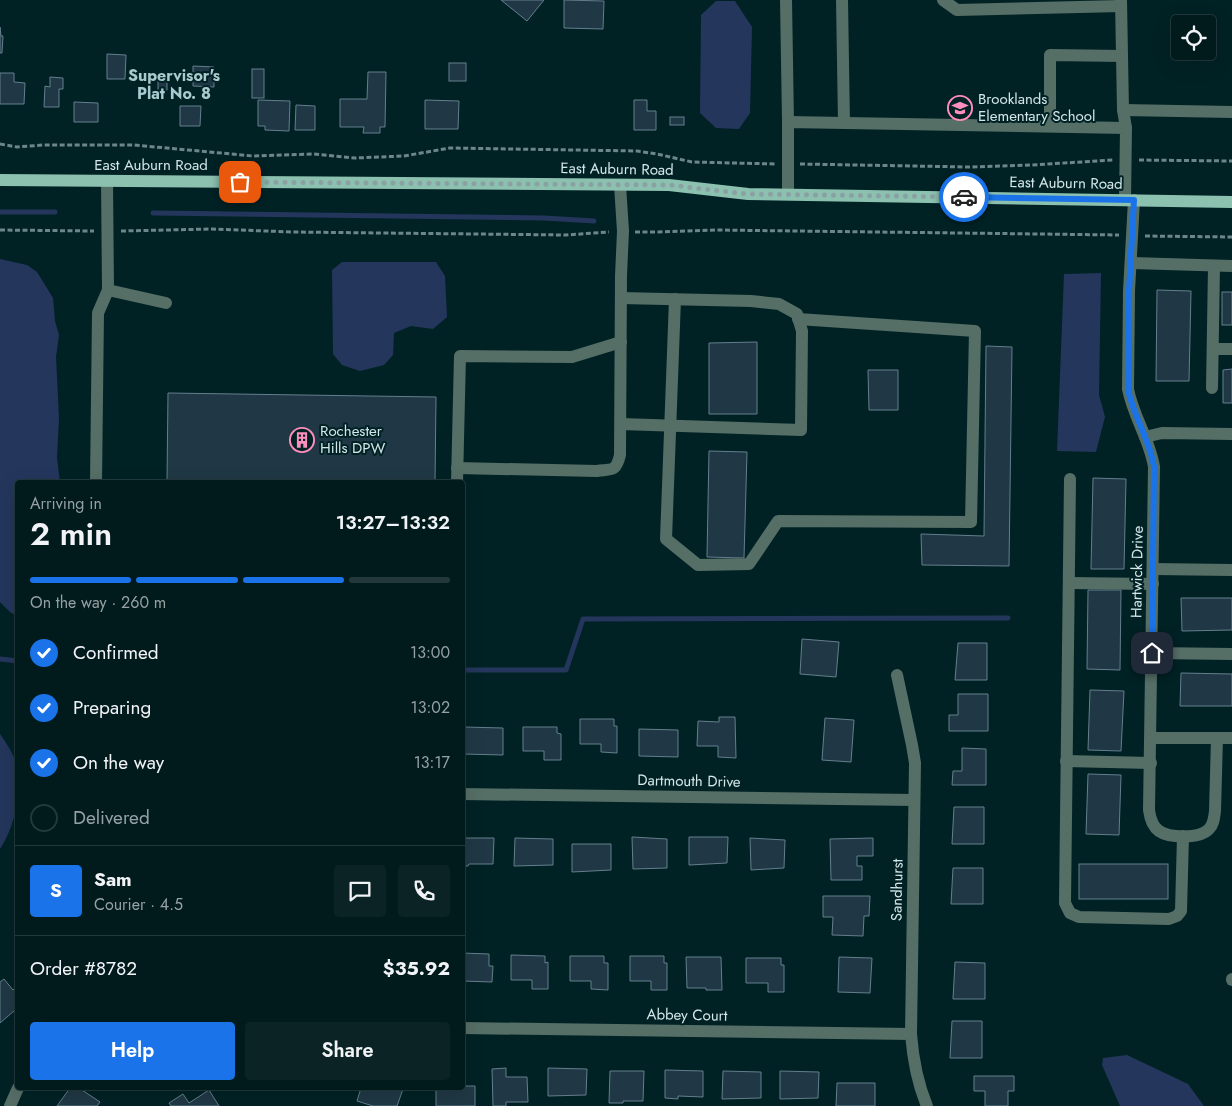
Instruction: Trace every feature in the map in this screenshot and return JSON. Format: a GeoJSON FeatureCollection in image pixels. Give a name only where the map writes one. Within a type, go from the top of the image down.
{"type":"FeatureCollection","features":[{"type":"Feature","properties":{"kind":"main road","name":"East Auburn Road"},"geometry":{"type":"LineString","coordinates":[[0,180],[669,185],[748,194],[1232,202]]}},
{"type":"Feature","properties":{"kind":"street"},"geometry":{"type":"LineString","coordinates":[[786,0],[788,194]]}},
{"type":"Feature","properties":{"kind":"street"},"geometry":{"type":"LineString","coordinates":[[842,0],[844,123]]}},
{"type":"Feature","properties":{"kind":"street"},"geometry":{"type":"LineString","coordinates":[[943,0],[956,10],[1121,3]]}},
{"type":"Feature","properties":{"kind":"street","name":"Hartwick Drive"},"geometry":{"type":"LineString","coordinates":[[1121,3],[1123,110],[1126,128],[1132,263],[1129,291],[1128,389],[1130,401],[1152,455],[1154,467],[1150,763],[1151,820],[1157,830],[1167,835],[1183,836],[1196,835],[1210,828],[1214,820],[1217,738]]}},
{"type":"Feature","properties":{"kind":"street"},"geometry":{"type":"LineString","coordinates":[[1050,126],[1050,55],[1122,56]]}},
{"type":"Feature","properties":{"kind":"street"},"geometry":{"type":"LineString","coordinates":[[1123,110],[1232,112]]}},
{"type":"Feature","properties":{"kind":"street"},"geometry":{"type":"LineString","coordinates":[[788,122],[1126,128]]}},
{"type":"Feature","properties":{"kind":"street"},"geometry":{"type":"LineString","coordinates":[[96,480],[98,313],[108,290],[107,181]]}},
{"type":"Feature","properties":{"kind":"street"},"geometry":{"type":"LineString","coordinates":[[457,468],[597,471],[614,469],[618,466],[620,456],[623,232],[620,185]]}},
{"type":"Feature","properties":{"kind":"street"},"geometry":{"type":"LineString","coordinates":[[1132,263],[1232,266]]}},
{"type":"Feature","properties":{"kind":"street"},"geometry":{"type":"LineString","coordinates":[[1212,388],[1214,266]]}},
{"type":"Feature","properties":{"kind":"street"},"geometry":{"type":"LineString","coordinates":[[108,290],[166,303]]}},
{"type":"Feature","properties":{"kind":"street"},"geometry":{"type":"LineString","coordinates":[[620,424],[801,430],[802,332],[797,314],[779,304],[751,301],[621,298]]}},
{"type":"Feature","properties":{"kind":"street"},"geometry":{"type":"LineString","coordinates":[[676,299],[666,539],[698,565],[749,564],[778,520],[971,522],[974,331],[798,319]]}},
{"type":"Feature","properties":{"kind":"street"},"geometry":{"type":"LineString","coordinates":[[457,480],[460,356],[572,357],[621,342]]}},
{"type":"Feature","properties":{"kind":"street"},"geometry":{"type":"LineString","coordinates":[[1213,349],[1232,350]]}},
{"type":"Feature","properties":{"kind":"street"},"geometry":{"type":"LineString","coordinates":[[1145,437],[1162,434],[1232,434]]}},
{"type":"Feature","properties":{"kind":"street"},"geometry":{"type":"LineString","coordinates":[[1070,479],[1065,903],[1070,913],[1079,918],[1170,919],[1177,916],[1180,910],[1183,836]]}},
{"type":"Feature","properties":{"kind":"street"},"geometry":{"type":"LineString","coordinates":[[1153,569],[1232,570]]}},
{"type":"Feature","properties":{"kind":"street"},"geometry":{"type":"LineString","coordinates":[[1069,584],[1153,584]]}},
{"type":"Feature","properties":{"kind":"street"},"geometry":{"type":"LineString","coordinates":[[1152,653],[1232,654]]}},
{"type":"Feature","properties":{"kind":"street","name":"Sandhurst"},"geometry":{"type":"LineString","coordinates":[[897,675],[914,763],[911,1034],[913,1061],[919,1087],[927,1106]]}},
{"type":"Feature","properties":{"kind":"street"},"geometry":{"type":"LineString","coordinates":[[1151,738],[1232,738]]}},
{"type":"Feature","properties":{"kind":"street"},"geometry":{"type":"LineString","coordinates":[[1066,761],[1150,763]]}},
{"type":"Feature","properties":{"kind":"street","name":"Dartmouth Drive"},"geometry":{"type":"LineString","coordinates":[[465,794],[914,800]]}},
{"type":"Feature","properties":{"kind":"street","name":"Abbey Court"},"geometry":{"type":"LineString","coordinates":[[465,1028],[911,1034]]}},
{"type":"Feature","properties":{"kind":"street"},"geometry":{"type":"LineString","coordinates":[[10,1106],[17,1090]]}},
{"type":"Feature","properties":{"kind":"path"},"geometry":{"type":"LineString","coordinates":[[0,144],[18,148],[58,145],[134,145],[253,156],[313,154],[355,158],[404,156],[450,148],[637,151],[692,162],[774,164]]}},
{"type":"Feature","properties":{"kind":"path"},"geometry":{"type":"LineString","coordinates":[[805,164],[969,167],[1111,160]]}},
{"type":"Feature","properties":{"kind":"path"},"geometry":{"type":"LineString","coordinates":[[1142,160],[1232,161]]}},
{"type":"Feature","properties":{"kind":"path"},"geometry":{"type":"LineString","coordinates":[[124,231],[212,228],[293,232],[557,235],[614,232]]}},
{"type":"Feature","properties":{"kind":"path"},"geometry":{"type":"LineString","coordinates":[[0,230],[91,231]]}},
{"type":"Feature","properties":{"kind":"path"},"geometry":{"type":"LineString","coordinates":[[633,232],[716,230],[1121,235]]}},
{"type":"Feature","properties":{"kind":"path"},"geometry":{"type":"LineString","coordinates":[[1145,236],[1232,237]]}},
{"type":"Feature","properties":{"kind":"water"},"geometry":{"type":"Polygon","coordinates":[[[716,1],[735,1],[752,27],[750,113],[739,129],[716,128],[700,113],[701,15],[716,1]]]}},
{"type":"Feature","properties":{"kind":"water"},"geometry":{"type":"Polygon","coordinates":[[[0,259],[27,265],[37,272],[53,298],[55,321],[59,335],[56,357],[59,418],[57,458],[60,480],[15,480],[15,615],[0,602],[0,259]]]}},
{"type":"Feature","properties":{"kind":"water"},"geometry":{"type":"Polygon","coordinates":[[[342,262],[436,262],[445,276],[447,317],[433,329],[411,326],[394,333],[393,355],[384,365],[360,371],[342,365],[333,354],[332,270],[342,262]]]}},
{"type":"Feature","properties":{"kind":"water"},"geometry":{"type":"Polygon","coordinates":[[[1101,273],[1099,395],[1105,417],[1096,452],[1057,451],[1064,274],[1101,273]]]}},
{"type":"Feature","properties":{"kind":"water"},"geometry":{"type":"Polygon","coordinates":[[[0,734],[15,760],[15,814],[10,831],[0,849],[0,734]]]}},
{"type":"Feature","properties":{"kind":"water"},"geometry":{"type":"Polygon","coordinates":[[[1127,1055],[1188,1084],[1204,1106],[1120,1106],[1102,1065],[1103,1058],[1127,1055]]]}},
{"type":"Feature","properties":{"kind":"building"},"geometry":{"type":"Polygon","coordinates":[[[501,0],[544,0],[527,21],[501,0]]]}},
{"type":"Feature","properties":{"kind":"building"},"geometry":{"type":"Polygon","coordinates":[[[564,0],[604,1],[603,29],[564,28],[564,0]]]}},
{"type":"Feature","properties":{"kind":"building"},"geometry":{"type":"Polygon","coordinates":[[[0,27],[1,36],[3,36],[2,53],[0,53],[0,27]]]}},
{"type":"Feature","properties":{"kind":"building"},"geometry":{"type":"Polygon","coordinates":[[[107,54],[126,55],[125,79],[107,79],[107,54]]]}},
{"type":"Feature","properties":{"kind":"building"},"geometry":{"type":"Polygon","coordinates":[[[449,63],[466,63],[466,81],[449,81],[449,63]]]}},
{"type":"Feature","properties":{"kind":"building"},"geometry":{"type":"Polygon","coordinates":[[[193,66],[214,67],[214,87],[193,86],[193,66]]]}},
{"type":"Feature","properties":{"kind":"building"},"geometry":{"type":"Polygon","coordinates":[[[252,69],[264,69],[264,98],[252,98],[252,69]]]}},
{"type":"Feature","properties":{"kind":"building"},"geometry":{"type":"Polygon","coordinates":[[[368,72],[386,72],[385,127],[380,127],[380,133],[363,133],[364,127],[340,127],[340,99],[367,99],[368,72]]]}},
{"type":"Feature","properties":{"kind":"building"},"geometry":{"type":"Polygon","coordinates":[[[0,73],[14,73],[14,82],[25,83],[24,104],[0,104],[0,73]]]}},
{"type":"Feature","properties":{"kind":"building"},"geometry":{"type":"Polygon","coordinates":[[[50,77],[63,78],[63,89],[59,89],[59,107],[44,107],[45,86],[50,87],[50,77]]]}},
{"type":"Feature","properties":{"kind":"building"},"geometry":{"type":"Polygon","coordinates":[[[158,77],[167,77],[167,90],[158,90],[158,77]]]}},
{"type":"Feature","properties":{"kind":"building"},"geometry":{"type":"Polygon","coordinates":[[[258,100],[290,101],[289,131],[265,130],[265,126],[258,126],[258,100]]]}},
{"type":"Feature","properties":{"kind":"building"},"geometry":{"type":"Polygon","coordinates":[[[425,100],[459,101],[458,129],[425,129],[425,100]]]}},
{"type":"Feature","properties":{"kind":"building"},"geometry":{"type":"Polygon","coordinates":[[[634,100],[647,100],[647,111],[656,111],[656,130],[634,130],[634,100]]]}},
{"type":"Feature","properties":{"kind":"building"},"geometry":{"type":"Polygon","coordinates":[[[74,102],[98,103],[98,122],[74,122],[74,102]]]}},
{"type":"Feature","properties":{"kind":"building"},"geometry":{"type":"Polygon","coordinates":[[[296,105],[315,106],[315,130],[295,130],[296,105]]]}},
{"type":"Feature","properties":{"kind":"building"},"geometry":{"type":"Polygon","coordinates":[[[180,106],[201,106],[200,126],[180,126],[180,106]]]}},
{"type":"Feature","properties":{"kind":"building"},"geometry":{"type":"Polygon","coordinates":[[[670,117],[684,117],[684,125],[670,125],[670,117]]]}},
{"type":"Feature","properties":{"kind":"building"},"geometry":{"type":"Polygon","coordinates":[[[1157,290],[1191,291],[1189,381],[1156,381],[1157,290]]]}},
{"type":"Feature","properties":{"kind":"building"},"geometry":{"type":"Polygon","coordinates":[[[1222,292],[1232,292],[1232,325],[1222,325],[1222,292]]]}},
{"type":"Feature","properties":{"kind":"building"},"geometry":{"type":"Polygon","coordinates":[[[757,342],[757,414],[709,414],[709,343],[757,342]]]}},
{"type":"Feature","properties":{"kind":"building"},"geometry":{"type":"Polygon","coordinates":[[[986,346],[1012,347],[1009,566],[922,565],[921,534],[984,536],[986,346]]]}},
{"type":"Feature","properties":{"kind":"building"},"geometry":{"type":"Polygon","coordinates":[[[1232,369],[1232,403],[1223,403],[1223,370],[1232,369]]]}},
{"type":"Feature","properties":{"kind":"building"},"geometry":{"type":"Polygon","coordinates":[[[868,370],[898,370],[898,410],[869,410],[868,370]]]}},
{"type":"Feature","properties":{"kind":"building","name":"Rochester Hills DPW"},"geometry":{"type":"Polygon","coordinates":[[[168,393],[436,397],[435,480],[167,480],[168,393]]]}},
{"type":"Feature","properties":{"kind":"building"},"geometry":{"type":"Polygon","coordinates":[[[709,451],[747,452],[744,558],[707,557],[709,451]]]}},
{"type":"Feature","properties":{"kind":"building"},"geometry":{"type":"Polygon","coordinates":[[[1093,478],[1126,479],[1124,569],[1091,569],[1093,478]]]}},
{"type":"Feature","properties":{"kind":"building"},"geometry":{"type":"Polygon","coordinates":[[[1088,590],[1121,590],[1120,670],[1087,669],[1088,590]]]}},
{"type":"Feature","properties":{"kind":"building"},"geometry":{"type":"Polygon","coordinates":[[[1181,598],[1232,598],[1232,630],[1182,631],[1181,598]]]}},
{"type":"Feature","properties":{"kind":"building"},"geometry":{"type":"Polygon","coordinates":[[[802,639],[839,642],[836,677],[800,674],[802,639]]]}},
{"type":"Feature","properties":{"kind":"building"},"geometry":{"type":"Polygon","coordinates":[[[958,643],[987,643],[987,680],[955,680],[958,643]]]}},
{"type":"Feature","properties":{"kind":"building"},"geometry":{"type":"Polygon","coordinates":[[[1181,673],[1232,674],[1232,706],[1180,706],[1181,673]]]}},
{"type":"Feature","properties":{"kind":"building"},"geometry":{"type":"Polygon","coordinates":[[[1090,690],[1124,691],[1121,751],[1088,750],[1090,690]]]}},
{"type":"Feature","properties":{"kind":"building"},"geometry":{"type":"Polygon","coordinates":[[[958,694],[988,694],[988,731],[949,731],[949,715],[958,715],[958,694]]]}},
{"type":"Feature","properties":{"kind":"building"},"geometry":{"type":"Polygon","coordinates":[[[719,717],[735,717],[736,758],[718,757],[718,746],[697,746],[698,721],[719,722],[719,717]]]}},
{"type":"Feature","properties":{"kind":"building"},"geometry":{"type":"Polygon","coordinates":[[[825,718],[854,720],[851,762],[822,760],[825,718]]]}},
{"type":"Feature","properties":{"kind":"building"},"geometry":{"type":"Polygon","coordinates":[[[580,719],[614,719],[614,726],[617,726],[617,753],[601,752],[601,744],[580,744],[580,719]]]}},
{"type":"Feature","properties":{"kind":"building"},"geometry":{"type":"Polygon","coordinates":[[[465,727],[503,728],[503,755],[465,754],[465,727]]]}},
{"type":"Feature","properties":{"kind":"building"},"geometry":{"type":"Polygon","coordinates":[[[523,727],[557,727],[557,733],[561,734],[561,760],[544,760],[544,751],[523,751],[523,727]]]}},
{"type":"Feature","properties":{"kind":"building"},"geometry":{"type":"Polygon","coordinates":[[[639,729],[678,730],[678,757],[639,756],[639,729]]]}},
{"type":"Feature","properties":{"kind":"building"},"geometry":{"type":"Polygon","coordinates":[[[962,748],[986,749],[986,785],[952,785],[953,771],[962,771],[962,748]]]}},
{"type":"Feature","properties":{"kind":"building"},"geometry":{"type":"Polygon","coordinates":[[[1088,774],[1121,775],[1119,835],[1086,834],[1088,774]]]}},
{"type":"Feature","properties":{"kind":"building"},"geometry":{"type":"Polygon","coordinates":[[[954,807],[984,807],[984,844],[952,844],[954,807]]]}},
{"type":"Feature","properties":{"kind":"building"},"geometry":{"type":"Polygon","coordinates":[[[632,837],[667,839],[667,868],[633,869],[632,837]]]}},
{"type":"Feature","properties":{"kind":"building"},"geometry":{"type":"Polygon","coordinates":[[[689,837],[728,837],[727,863],[689,865],[689,837]]]}},
{"type":"Feature","properties":{"kind":"building"},"geometry":{"type":"Polygon","coordinates":[[[465,838],[494,838],[493,864],[469,864],[465,866],[465,838]]]}},
{"type":"Feature","properties":{"kind":"building"},"geometry":{"type":"Polygon","coordinates":[[[515,838],[553,839],[553,865],[514,866],[515,838]]]}},
{"type":"Feature","properties":{"kind":"building"},"geometry":{"type":"Polygon","coordinates":[[[750,838],[785,840],[784,868],[751,870],[750,838]]]}},
{"type":"Feature","properties":{"kind":"building"},"geometry":{"type":"Polygon","coordinates":[[[873,838],[873,856],[857,856],[857,866],[862,866],[862,880],[831,880],[830,839],[873,838]]]}},
{"type":"Feature","properties":{"kind":"building"},"geometry":{"type":"Polygon","coordinates":[[[572,844],[611,844],[611,870],[572,872],[572,844]]]}},
{"type":"Feature","properties":{"kind":"building"},"geometry":{"type":"Polygon","coordinates":[[[1079,864],[1168,864],[1168,899],[1079,899],[1079,864]]]}},
{"type":"Feature","properties":{"kind":"building"},"geometry":{"type":"Polygon","coordinates":[[[953,868],[983,868],[983,904],[951,904],[953,868]]]}},
{"type":"Feature","properties":{"kind":"building"},"geometry":{"type":"Polygon","coordinates":[[[823,896],[870,896],[869,916],[864,916],[863,936],[832,935],[833,917],[823,917],[823,896]]]}},
{"type":"Feature","properties":{"kind":"building"},"geometry":{"type":"Polygon","coordinates":[[[465,953],[489,954],[489,966],[493,966],[492,982],[465,981],[465,953]]]}},
{"type":"Feature","properties":{"kind":"building"},"geometry":{"type":"Polygon","coordinates":[[[511,955],[545,956],[545,963],[548,962],[548,989],[532,989],[532,980],[511,980],[511,955]]]}},
{"type":"Feature","properties":{"kind":"building"},"geometry":{"type":"Polygon","coordinates":[[[570,956],[604,956],[604,963],[608,963],[608,990],[591,989],[591,981],[570,981],[570,956]]]}},
{"type":"Feature","properties":{"kind":"building"},"geometry":{"type":"Polygon","coordinates":[[[630,956],[664,956],[664,963],[667,963],[667,990],[651,990],[651,981],[630,981],[630,956]]]}},
{"type":"Feature","properties":{"kind":"building"},"geometry":{"type":"Polygon","coordinates":[[[686,957],[721,957],[722,990],[687,988],[686,957]]]}},
{"type":"Feature","properties":{"kind":"building"},"geometry":{"type":"Polygon","coordinates":[[[839,957],[872,958],[870,993],[838,992],[839,957]]]}},
{"type":"Feature","properties":{"kind":"building"},"geometry":{"type":"Polygon","coordinates":[[[746,958],[781,958],[781,965],[784,965],[784,992],[768,992],[768,983],[746,983],[746,958]]]}},
{"type":"Feature","properties":{"kind":"building"},"geometry":{"type":"Polygon","coordinates":[[[955,962],[985,963],[985,999],[953,999],[955,962]]]}},
{"type":"Feature","properties":{"kind":"building"},"geometry":{"type":"Polygon","coordinates":[[[4,979],[13,990],[15,988],[15,1012],[0,1023],[0,982],[4,979]]]}},
{"type":"Feature","properties":{"kind":"building"},"geometry":{"type":"Polygon","coordinates":[[[952,1021],[982,1021],[982,1058],[950,1058],[952,1021]]]}},
{"type":"Feature","properties":{"kind":"building"},"geometry":{"type":"Polygon","coordinates":[[[506,1068],[506,1077],[527,1077],[528,1102],[506,1102],[506,1106],[493,1106],[492,1069],[506,1068]]]}},
{"type":"Feature","properties":{"kind":"building"},"geometry":{"type":"Polygon","coordinates":[[[548,1068],[587,1069],[586,1095],[548,1096],[548,1068]]]}},
{"type":"Feature","properties":{"kind":"building"},"geometry":{"type":"Polygon","coordinates":[[[665,1070],[703,1071],[703,1097],[678,1096],[678,1099],[665,1098],[665,1070]]]}},
{"type":"Feature","properties":{"kind":"building"},"geometry":{"type":"Polygon","coordinates":[[[610,1071],[644,1071],[643,1101],[609,1103],[610,1071]]]}},
{"type":"Feature","properties":{"kind":"building"},"geometry":{"type":"Polygon","coordinates":[[[723,1071],[761,1072],[761,1098],[722,1099],[723,1071]]]}},
{"type":"Feature","properties":{"kind":"building"},"geometry":{"type":"Polygon","coordinates":[[[780,1071],[819,1072],[818,1098],[780,1099],[780,1071]]]}},
{"type":"Feature","properties":{"kind":"building"},"geometry":{"type":"Polygon","coordinates":[[[974,1076],[1014,1076],[1014,1091],[1008,1091],[1008,1106],[985,1106],[985,1091],[974,1091],[974,1076]]]}},
{"type":"Feature","properties":{"kind":"building"},"geometry":{"type":"Polygon","coordinates":[[[837,1083],[875,1083],[875,1106],[836,1106],[837,1083]]]}},
{"type":"Feature","properties":{"kind":"building"},"geometry":{"type":"Polygon","coordinates":[[[465,1086],[475,1086],[475,1106],[436,1106],[436,1090],[465,1090],[465,1086]]]}},
{"type":"Feature","properties":{"kind":"building"},"geometry":{"type":"Polygon","coordinates":[[[69,1090],[82,1090],[100,1102],[97,1106],[57,1106],[69,1090]]]}},
{"type":"Feature","properties":{"kind":"building"},"geometry":{"type":"Polygon","coordinates":[[[209,1090],[219,1106],[171,1106],[169,1103],[183,1094],[189,1103],[209,1090]]]}},
{"type":"Feature","properties":{"kind":"building"},"geometry":{"type":"Polygon","coordinates":[[[360,1090],[403,1090],[397,1106],[373,1106],[357,1101],[360,1090]]]}},
{"type":"Feature","properties":{"kind":"waterway"},"geometry":{"type":"LineString","coordinates":[[0,212],[55,212]]}},
{"type":"Feature","properties":{"kind":"waterway"},"geometry":{"type":"LineString","coordinates":[[153,213],[544,218],[594,221]]}},
{"type":"Feature","properties":{"kind":"waterway"},"geometry":{"type":"LineString","coordinates":[[465,670],[566,670],[583,619],[1008,618]]}},
{"type":"Feature","properties":{"kind":"waterway"},"geometry":{"type":"LineString","coordinates":[[0,659],[15,661]]}},
{"type":"Feature","properties":{"kind":"way so far"},"geometry":{"type":"LineString","coordinates":[[240,182],[669,185],[748,194],[964,197]]}},
{"type":"Feature","properties":{"kind":"place","name":"Brooklands Elementary School"},"geometry":{"type":"Point","coordinates":[960,108]}},
{"type":"Feature","properties":{"kind":"place","name":"Rochester Hills DPW"},"geometry":{"type":"Point","coordinates":[302,440]}},
{"type":"Feature","properties":{"kind":"district","name":"Supervisor's Plat No. 8"},"geometry":{"type":"Point","coordinates":[174,84]}},
{"type":"Feature","properties":{"kind":"route"},"geometry":{"type":"LineString","coordinates":[[964,197],[1134,200],[1129,291],[1128,389],[1130,401],[1152,455],[1154,467],[1152,653]]}}]}
